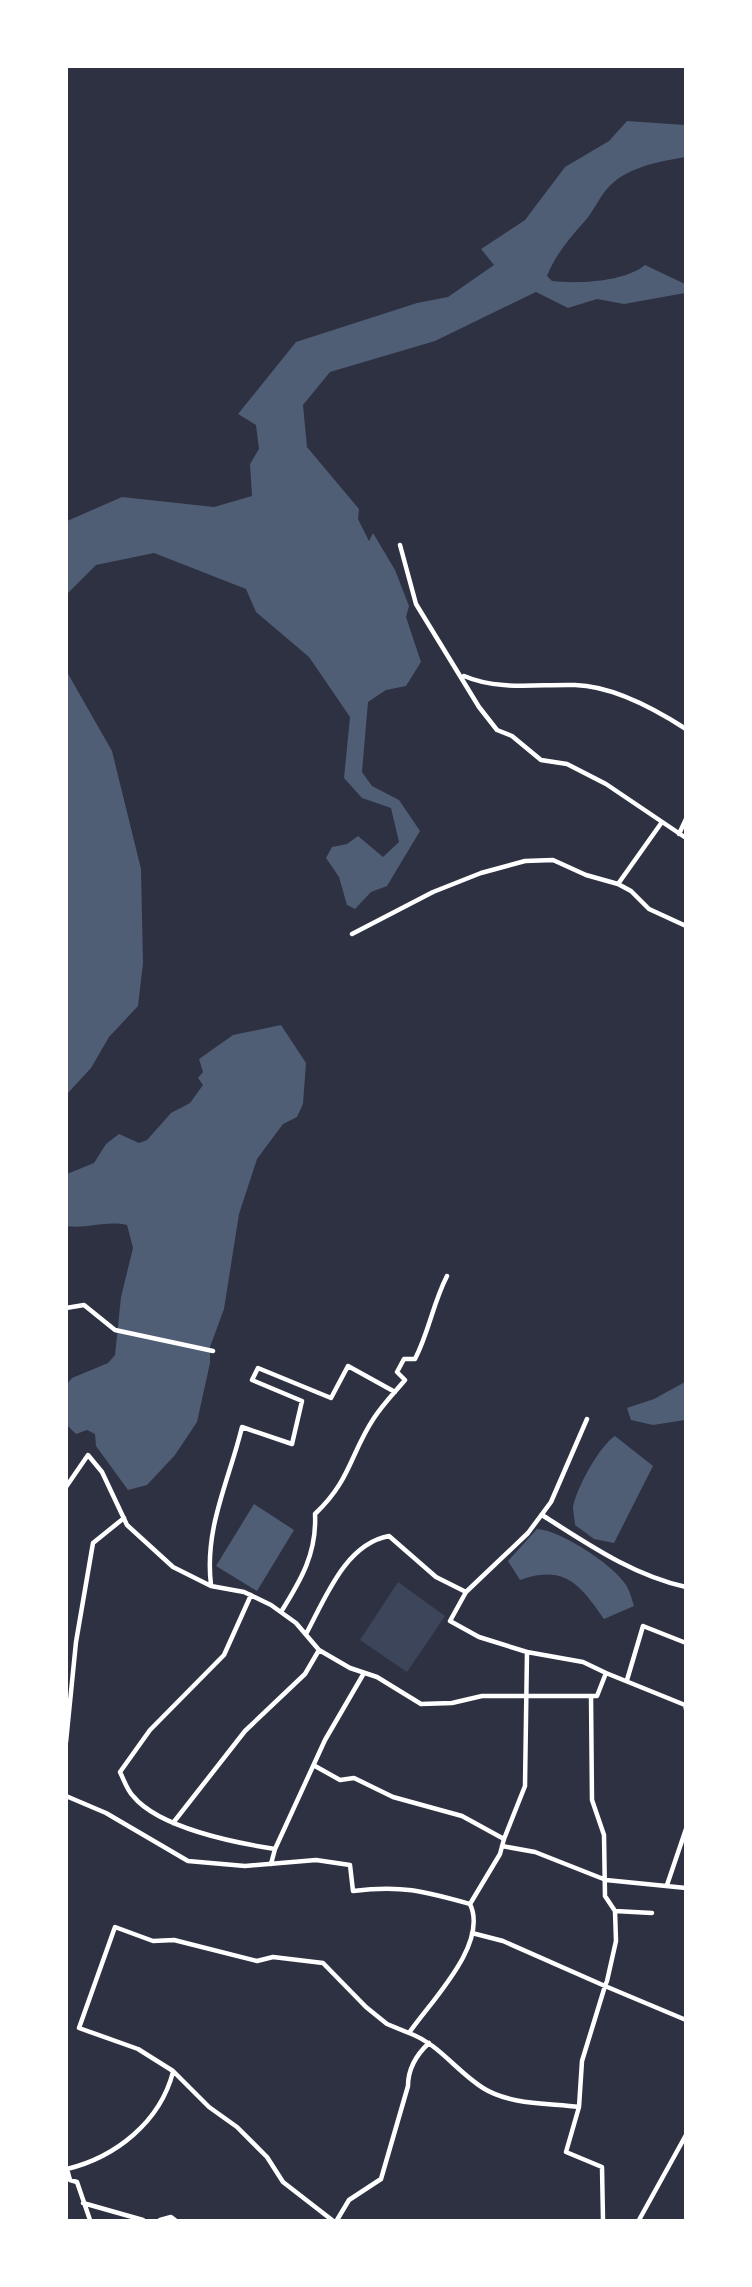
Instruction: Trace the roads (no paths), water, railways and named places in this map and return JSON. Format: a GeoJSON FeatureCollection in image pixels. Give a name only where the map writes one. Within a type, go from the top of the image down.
{"type":"FeatureCollection","features":[{"type":"Feature","properties":{"kind":"street"},"geometry":{"type":"LineString","coordinates":[[401,545],[416,604],[441,647],[462,675],[479,707],[497,730],[512,737],[541,760],[566,764],[606,784],[685,838]]}},
{"type":"Feature","properties":{"kind":"street"},"geometry":{"type":"LineString","coordinates":[[462,675],[484,685],[577,684],[601,689],[669,718],[685,729]]}},
{"type":"Feature","properties":{"kind":"street"},"geometry":{"type":"LineString","coordinates":[[679,834],[685,819]]}},
{"type":"Feature","properties":{"kind":"street"},"geometry":{"type":"LineString","coordinates":[[618,884],[662,822]]}},
{"type":"Feature","properties":{"kind":"street"},"geometry":{"type":"LineString","coordinates":[[352,934],[433,892],[481,873],[525,861],[552,860],[586,875],[618,884],[631,891],[649,909],[685,926]]}},
{"type":"Feature","properties":{"kind":"street"},"geometry":{"type":"LineString","coordinates":[[281,1612],[311,1559],[316,1536],[315,1514],[333,1497],[346,1478],[373,1419],[405,1380],[397,1372],[404,1359],[415,1359],[425,1340],[432,1308],[447,1276]]}},
{"type":"Feature","properties":{"kind":"street"},"geometry":{"type":"LineString","coordinates":[[66,1308],[84,1305],[114,1330],[213,1351]]}},
{"type":"Feature","properties":{"kind":"street"},"geometry":{"type":"LineString","coordinates":[[211,1586],[210,1541],[219,1497],[242,1427],[292,1444],[302,1401],[252,1380],[258,1368],[331,1398],[348,1366],[395,1392]]}},
{"type":"Feature","properties":{"kind":"street"},"geometry":{"type":"LineString","coordinates":[[587,1419],[571,1462],[542,1515],[528,1533],[466,1592],[450,1621],[479,1637],[527,1652],[583,1662],[665,1695],[685,1705],[685,1709]]}},
{"type":"Feature","properties":{"kind":"street"},"geometry":{"type":"LineString","coordinates":[[66,1487],[88,1455],[102,1472],[124,1518],[145,1544],[173,1567],[211,1586],[230,1588],[251,1595],[281,1612],[306,1634],[319,1650],[421,1704],[452,1703],[481,1696],[597,1696],[606,1673]]}},
{"type":"Feature","properties":{"kind":"street"},"geometry":{"type":"LineString","coordinates":[[542,1515],[609,1558],[637,1571],[685,1587]]}},
{"type":"Feature","properties":{"kind":"street"},"geometry":{"type":"LineString","coordinates":[[66,1742],[76,1642],[93,1544],[124,1518]]}},
{"type":"Feature","properties":{"kind":"street"},"geometry":{"type":"LineString","coordinates":[[306,1634],[345,1565],[359,1550],[379,1538],[389,1536],[436,1577],[466,1592]]}},
{"type":"Feature","properties":{"kind":"street"},"geometry":{"type":"LineString","coordinates":[[251,1595],[224,1655],[150,1730],[120,1772],[133,1797],[173,1823],[230,1842],[275,1849]]}},
{"type":"Feature","properties":{"kind":"street"},"geometry":{"type":"LineString","coordinates":[[626,1680],[643,1626],[685,1643]]}},
{"type":"Feature","properties":{"kind":"street"},"geometry":{"type":"LineString","coordinates":[[173,1823],[245,1731],[305,1674],[319,1650]]}},
{"type":"Feature","properties":{"kind":"street"},"geometry":{"type":"LineString","coordinates":[[470,1904],[502,1846],[525,1786],[528,1757],[525,1698],[527,1652]]}},
{"type":"Feature","properties":{"kind":"street"},"geometry":{"type":"LineString","coordinates":[[271,1864],[275,1849],[325,1740],[364,1673]]}},
{"type":"Feature","properties":{"kind":"street"},"geometry":{"type":"LineString","coordinates":[[590,1696],[593,1800],[604,1835],[606,1896],[615,1911],[616,1941],[582,2061],[579,2107],[566,2152],[602,2166],[603,2221]]}},
{"type":"Feature","properties":{"kind":"street"},"geometry":{"type":"LineString","coordinates":[[315,1766],[340,1780],[354,1778],[393,1797],[462,1816],[504,1839]]}},
{"type":"Feature","properties":{"kind":"street"},"geometry":{"type":"LineString","coordinates":[[66,1796],[106,1813],[188,1861],[245,1866],[316,1860],[350,1865],[353,1891],[392,1886],[424,1891],[470,1904],[476,1916],[472,1933],[456,1970],[409,2033]]}},
{"type":"Feature","properties":{"kind":"street"},"geometry":{"type":"LineString","coordinates":[[667,1885],[685,1829]]}},
{"type":"Feature","properties":{"kind":"street"},"geometry":{"type":"LineString","coordinates":[[502,1846],[536,1852],[606,1880],[685,1888]]}},
{"type":"Feature","properties":{"kind":"street"},"geometry":{"type":"LineString","coordinates":[[615,1911],[652,1913]]}},
{"type":"Feature","properties":{"kind":"street"},"geometry":{"type":"LineString","coordinates":[[429,2043],[414,2061],[408,2075],[408,2086],[381,2179],[349,2200],[334,2221],[283,2182],[267,2157],[237,2127],[209,2108],[173,2071],[138,2049],[79,2028],[115,1927],[153,1941],[174,1940],[257,1961],[273,1957],[324,1963],[366,2007],[387,2024],[429,2043],[483,2088],[532,2104],[579,2107]]}},
{"type":"Feature","properties":{"kind":"street"},"geometry":{"type":"LineString","coordinates":[[472,1933],[503,1941],[685,2020]]}},
{"type":"Feature","properties":{"kind":"street"},"geometry":{"type":"LineString","coordinates":[[90,2221],[77,2182],[70,2180],[67,2169],[96,2162],[135,2135],[167,2094],[173,2071]]}},
{"type":"Feature","properties":{"kind":"street"},"geometry":{"type":"LineString","coordinates":[[639,2221],[685,2135]]}},
{"type":"Feature","properties":{"kind":"street"},"geometry":{"type":"LineString","coordinates":[[82,2203],[143,2221]]}},
{"type":"Feature","properties":{"kind":"street"},"geometry":{"type":"LineString","coordinates":[[160,2221],[171,2217],[175,2221]]}}]}
